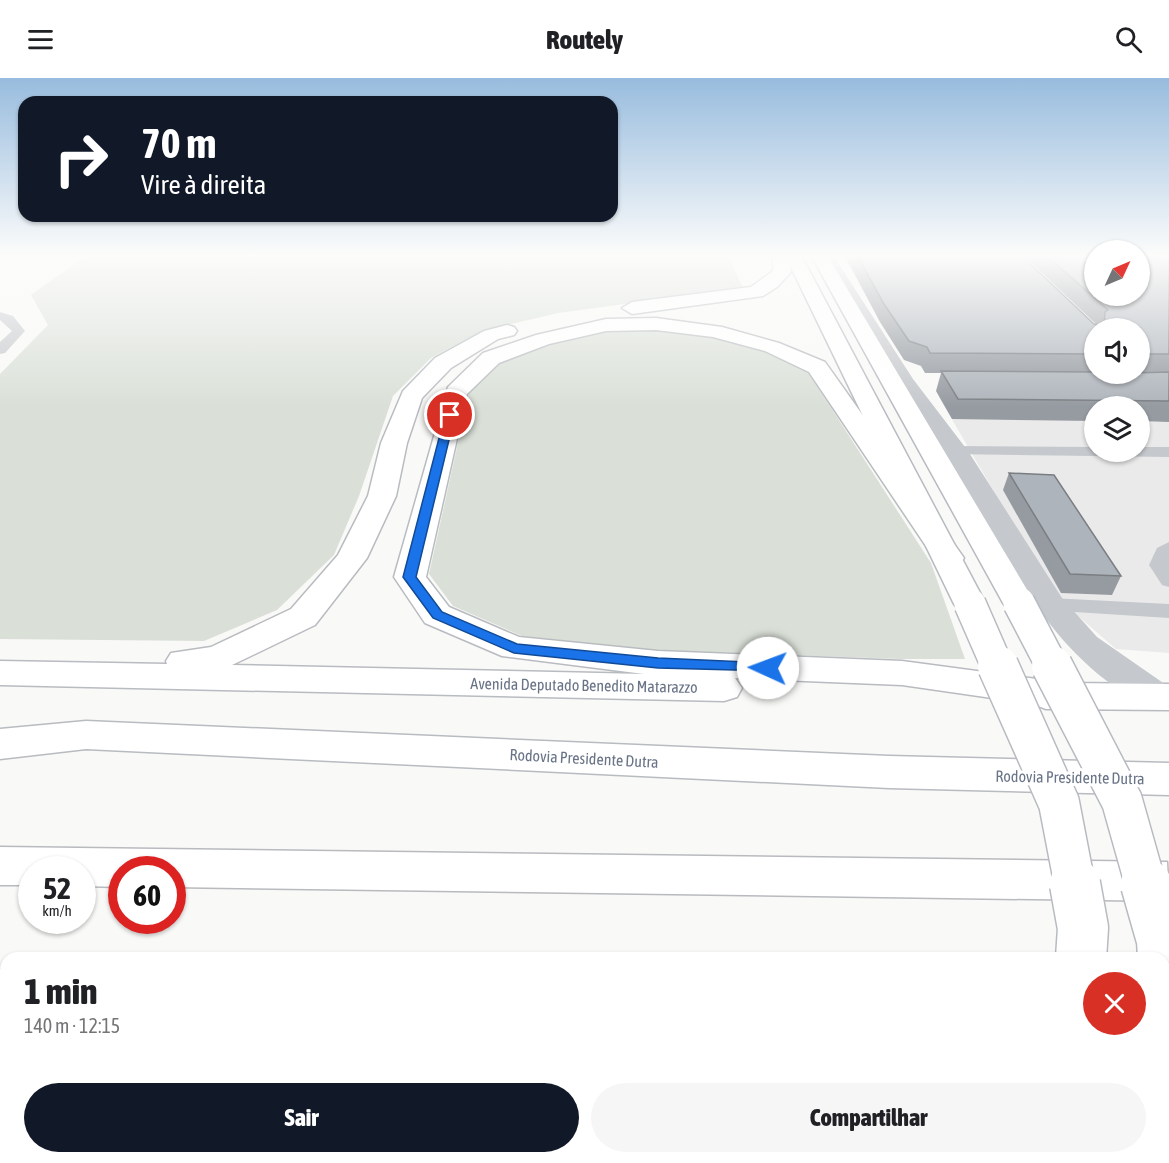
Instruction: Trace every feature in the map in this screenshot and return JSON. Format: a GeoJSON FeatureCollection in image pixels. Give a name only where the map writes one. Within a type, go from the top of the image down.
{"type":"FeatureCollection","features":[{"type":"Feature","properties":{"kind":"main road"},"geometry":{"type":"LineString","coordinates":[[16,673],[217,658],[303,617],[352,558],[382,495],[394,443],[411,396],[443,363],[491,334],[558,319],[653,306]]}},
{"type":"Feature","properties":{"kind":"main road"},"geometry":{"type":"LineString","coordinates":[[819,306],[949,558],[1059,803],[1083,928],[1081,952]]}},
{"type":"Feature","properties":{"kind":"main road"},"geometry":{"type":"LineString","coordinates":[[850,306],[1035,604],[1122,801],[1162,940],[1163,952]]}},
{"type":"Feature","properties":{"kind":"main road"},"geometry":{"type":"LineString","coordinates":[[949,558],[817,367],[772,347],[715,331],[656,324],[606,325],[543,339],[491,358],[456,392],[410,577],[437,615],[514,648],[658,663],[902,673],[1066,696]]}},
{"type":"Feature","properties":{"kind":"main road","name":"Avenida Deputado Benedito Matarazzo"},"geometry":{"type":"LineString","coordinates":[[16,673],[1163,697]]}},
{"type":"Feature","properties":{"kind":"main road","name":"Rodovia Presidente Dutra"},"geometry":{"type":"LineString","coordinates":[[0,744],[86,735],[889,772],[1169,779]]}},
{"type":"Feature","properties":{"kind":"main road"},"geometry":{"type":"LineString","coordinates":[[0,866],[1169,882]]}},
{"type":"Feature","properties":{"kind":"street"},"geometry":{"type":"LineString","coordinates":[[861,306],[915,382],[955,451],[1035,604],[1129,679],[1163,697]]}},
{"type":"Feature","properties":{"kind":"lane"},"geometry":{"type":"LineString","coordinates":[[0,316],[9,319],[19,331],[0,350]]}},
{"type":"Feature","properties":{"kind":"lane"},"geometry":{"type":"LineString","coordinates":[[955,451],[1169,452]]}},
{"type":"Feature","properties":{"kind":"lane"},"geometry":{"type":"LineString","coordinates":[[1169,548],[1164,552],[1159,565],[1169,581]]}},
{"type":"Feature","properties":{"kind":"lane"},"geometry":{"type":"LineString","coordinates":[[1035,604],[1169,610]]}},
{"type":"Feature","properties":{"kind":"shaded area"},"geometry":{"type":"Polygon","coordinates":[[[37,306],[613,306],[558,313],[482,331],[431,358],[393,396],[359,496],[334,555],[277,610],[204,641],[0,639],[0,374],[48,325],[37,306]]]}},
{"type":"Feature","properties":{"kind":"shaded area"},"geometry":{"type":"Polygon","coordinates":[[[656,329],[711,335],[765,351],[806,369],[931,563],[965,659],[899,659],[658,650],[522,636],[453,606],[429,574],[469,393],[501,361],[550,343],[609,330],[656,329]]]}},
{"type":"Feature","properties":{"kind":"shaded area"},"geometry":{"type":"Polygon","coordinates":[[[949,392],[1169,394],[1169,653],[1116,649],[1054,595],[939,397],[949,392]]]}},
{"type":"Feature","properties":{"kind":"building"},"geometry":{"type":"Polygon","coordinates":[[[885,306],[1075,306],[1088,318],[1084,318],[1084,354],[930,353],[927,347],[909,341],[885,306]]]}},
{"type":"Feature","properties":{"kind":"building"},"geometry":{"type":"Polygon","coordinates":[[[1103,306],[1169,306],[1169,354],[1150,354],[1150,318],[1105,318],[1105,312],[1108,310],[1103,306]]]}},
{"type":"Feature","properties":{"kind":"building"},"geometry":{"type":"Polygon","coordinates":[[[941,371],[1084,372],[1084,384],[1150,384],[1150,373],[1169,372],[1169,401],[1150,401],[1150,396],[1084,396],[1084,400],[958,399],[941,371]]]}},
{"type":"Feature","properties":{"kind":"building"},"geometry":{"type":"Polygon","coordinates":[[[1009,473],[1054,475],[1121,576],[1070,574],[1009,473]]]}},
{"type":"Feature","properties":{"kind":"route"},"geometry":{"type":"LineString","coordinates":[[450,415],[410,577],[437,615],[514,648],[658,663],[768,668]]}}]}
